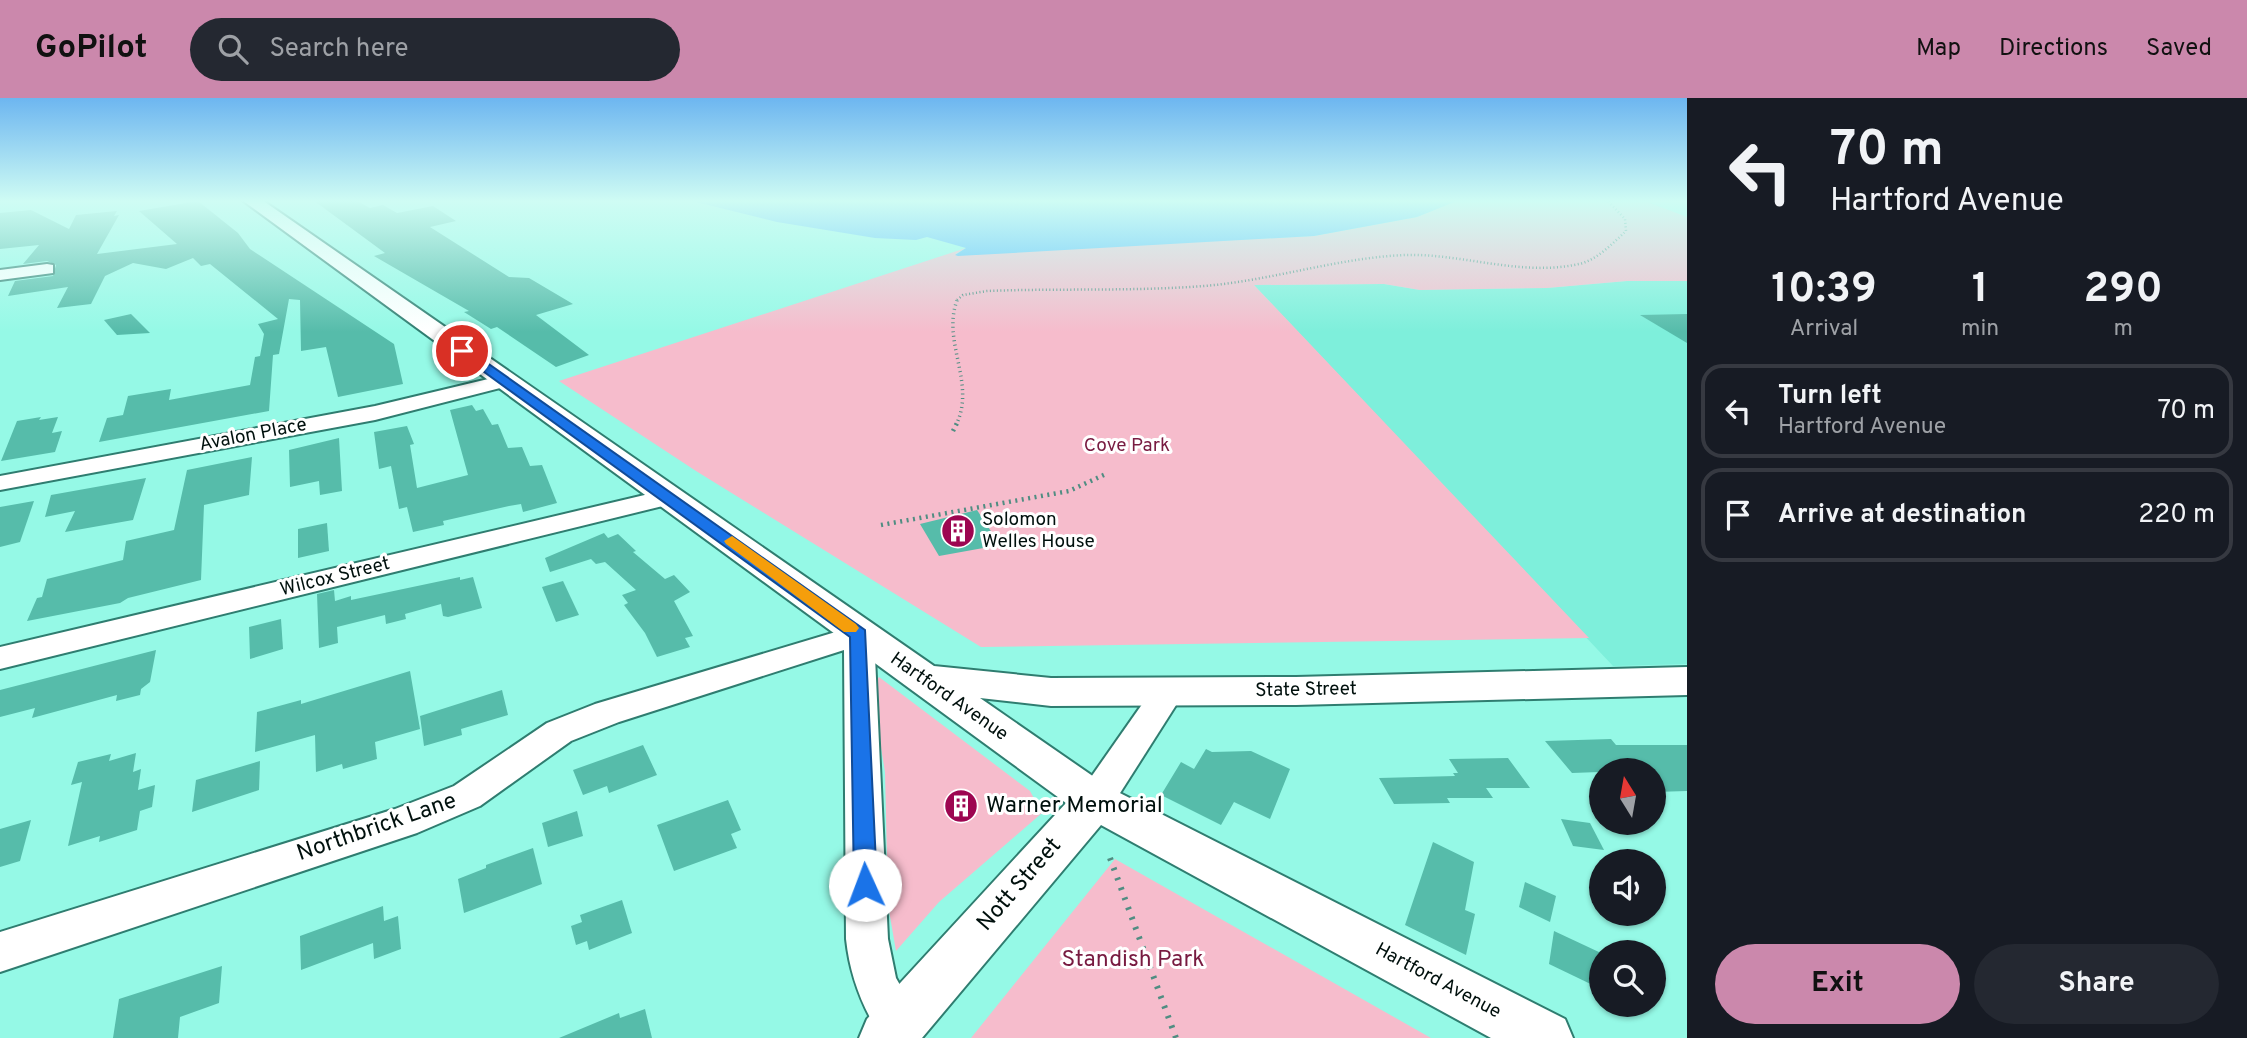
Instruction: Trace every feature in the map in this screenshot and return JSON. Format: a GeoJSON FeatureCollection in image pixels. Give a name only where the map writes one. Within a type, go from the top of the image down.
{"type":"FeatureCollection","features":[{"type":"Feature","properties":{"kind":"street","name":"Hartford Avenue"},"geometry":{"type":"LineString","coordinates":[[312,244],[1095,801],[1546,1038]]}},
{"type":"Feature","properties":{"kind":"street"},"geometry":{"type":"LineString","coordinates":[[0,275],[47,269]]}},
{"type":"Feature","properties":{"kind":"street","name":"Avalon Place"},"geometry":{"type":"LineString","coordinates":[[0,483],[408,406],[505,381]]}},
{"type":"Feature","properties":{"kind":"street","name":"Wilcox Street"},"geometry":{"type":"LineString","coordinates":[[0,658],[670,497]]}},
{"type":"Feature","properties":{"kind":"street"},"geometry":{"type":"LineString","coordinates":[[859,635],[867,939],[870,971],[893,1030]]}},
{"type":"Feature","properties":{"kind":"street","name":"Northbrick Lane"},"geometry":{"type":"LineString","coordinates":[[0,952],[404,821],[467,796],[559,732],[607,713],[859,635]]}},
{"type":"Feature","properties":{"kind":"street","name":"State Street"},"geometry":{"type":"LineString","coordinates":[[925,679],[1051,692],[1687,681]]}},
{"type":"Feature","properties":{"kind":"street","name":"Nott Street"},"geometry":{"type":"LineString","coordinates":[[893,1030],[1095,801],[1169,691]]}},
{"type":"Feature","properties":{"kind":"path"},"geometry":{"type":"LineString","coordinates":[[953,432],[963,418],[963,378],[952,323],[957,300],[963,295],[1007,290],[1190,288],[1273,278],[1317,267],[1408,255],[1545,266],[1570,265],[1595,258],[1609,244]]}},
{"type":"Feature","properties":{"kind":"path"},"geometry":{"type":"LineString","coordinates":[[881,525],[1069,491],[1108,473]]}},
{"type":"Feature","properties":{"kind":"path"},"geometry":{"type":"LineString","coordinates":[[1110,858],[1176,1038]]}},
{"type":"Feature","properties":{"kind":"shaded area"},"geometry":{"type":"Polygon","coordinates":[[[1627,281],[1687,281],[1687,664],[1613,666],[1254,285],[1384,284],[1420,290],[1547,288],[1627,281]]]}},
{"type":"Feature","properties":{"kind":"green space","name":"Cove Park"},"geometry":{"type":"Polygon","coordinates":[[[1158,244],[1687,244],[1687,281],[1627,281],[1547,288],[1420,290],[1384,284],[1254,285],[1589,638],[981,647],[696,471],[559,381],[966,248],[956,254],[1158,244]]]}},
{"type":"Feature","properties":{"kind":"green space"},"geometry":{"type":"Polygon","coordinates":[[[879,677],[1030,791],[1042,813],[939,902],[896,951],[888,905],[885,772],[871,687],[879,677]]]}},
{"type":"Feature","properties":{"kind":"green space","name":"Standish Park"},"geometry":{"type":"Polygon","coordinates":[[[1115,859],[1431,1038],[971,1038],[1115,859]]]}},
{"type":"Feature","properties":{"kind":"water"},"geometry":{"type":"Polygon","coordinates":[[[951,244],[1174,244],[955,255],[966,248],[951,244]]]}},
{"type":"Feature","properties":{"kind":"building"},"geometry":{"type":"Polygon","coordinates":[[[0,244],[103,244],[97,254],[177,244],[246,244],[394,344],[403,384],[338,397],[326,347],[301,351],[300,300],[289,299],[279,354],[273,355],[269,411],[99,442],[107,418],[123,415],[128,396],[171,389],[169,400],[250,385],[255,357],[260,356],[264,334],[258,324],[278,319],[210,264],[201,266],[193,258],[166,269],[133,263],[105,276],[91,304],[57,308],[68,287],[8,296],[15,281],[53,276],[56,265],[47,261],[23,264],[39,245],[0,249],[0,244]]]}},
{"type":"Feature","properties":{"kind":"building"},"geometry":{"type":"Polygon","coordinates":[[[373,244],[457,244],[509,277],[529,278],[573,304],[536,315],[589,355],[556,367],[497,327],[491,329],[464,312],[469,311],[374,256],[385,253],[373,244]]]}},
{"type":"Feature","properties":{"kind":"building"},"geometry":{"type":"Polygon","coordinates":[[[131,314],[150,333],[117,335],[104,320],[131,314]]]}},
{"type":"Feature","properties":{"kind":"building"},"geometry":{"type":"Polygon","coordinates":[[[1687,314],[1687,343],[1640,315],[1687,314]]]}},
{"type":"Feature","properties":{"kind":"building"},"geometry":{"type":"Polygon","coordinates":[[[472,405],[476,411],[483,409],[492,425],[498,424],[508,448],[522,447],[530,466],[542,465],[557,503],[523,512],[521,504],[509,506],[443,521],[444,525],[413,532],[407,507],[399,509],[391,466],[379,469],[374,432],[407,426],[414,444],[410,445],[417,488],[468,475],[450,410],[472,405]]]}},
{"type":"Feature","properties":{"kind":"building"},"geometry":{"type":"Polygon","coordinates":[[[41,417],[39,420],[58,417],[52,433],[62,431],[55,452],[1,461],[17,421],[41,417]]]}},
{"type":"Feature","properties":{"kind":"building"},"geometry":{"type":"Polygon","coordinates":[[[339,438],[342,491],[320,495],[319,481],[290,487],[289,450],[339,438]]]}},
{"type":"Feature","properties":{"kind":"building"},"geometry":{"type":"Polygon","coordinates":[[[252,457],[249,495],[204,505],[201,580],[128,598],[120,603],[27,621],[37,598],[42,597],[47,579],[123,560],[126,541],[174,530],[187,470],[252,457]]]}},
{"type":"Feature","properties":{"kind":"building"},"geometry":{"type":"Polygon","coordinates":[[[146,478],[133,520],[65,532],[75,511],[45,517],[51,495],[146,478]]]}},
{"type":"Feature","properties":{"kind":"building"},"geometry":{"type":"Polygon","coordinates":[[[34,501],[20,542],[0,547],[0,507],[34,501]]]}},
{"type":"Feature","properties":{"kind":"building","name":"Solomon Welles House"},"geometry":{"type":"Polygon","coordinates":[[[977,510],[1000,545],[939,556],[920,524],[977,510]]]}},
{"type":"Feature","properties":{"kind":"building"},"geometry":{"type":"Polygon","coordinates":[[[327,523],[329,551],[298,558],[298,529],[327,523]]]}},
{"type":"Feature","properties":{"kind":"building"},"geometry":{"type":"Polygon","coordinates":[[[604,533],[608,538],[618,534],[636,551],[633,552],[665,579],[674,575],[690,592],[674,601],[693,636],[685,638],[690,647],[657,657],[645,633],[624,605],[628,603],[622,595],[636,590],[605,562],[596,564],[591,559],[550,572],[545,558],[604,533]]]}},
{"type":"Feature","properties":{"kind":"building"},"geometry":{"type":"Polygon","coordinates":[[[460,577],[460,580],[473,577],[482,608],[448,617],[443,616],[441,604],[405,614],[406,619],[386,624],[385,615],[337,627],[338,643],[319,648],[317,594],[334,590],[335,601],[351,596],[351,600],[460,577]]]}},
{"type":"Feature","properties":{"kind":"building"},"geometry":{"type":"Polygon","coordinates":[[[563,581],[579,615],[556,622],[542,587],[563,581]]]}},
{"type":"Feature","properties":{"kind":"building"},"geometry":{"type":"Polygon","coordinates":[[[281,619],[283,649],[250,659],[249,627],[281,619]]]}},
{"type":"Feature","properties":{"kind":"building"},"geometry":{"type":"Polygon","coordinates":[[[156,650],[150,682],[141,689],[140,695],[116,701],[117,695],[32,718],[35,708],[0,717],[0,690],[156,650]]]}},
{"type":"Feature","properties":{"kind":"building"},"geometry":{"type":"Polygon","coordinates":[[[410,671],[420,729],[375,742],[377,759],[343,769],[342,764],[316,772],[315,735],[255,752],[257,712],[301,700],[301,704],[410,671]]]}},
{"type":"Feature","properties":{"kind":"building"},"geometry":{"type":"Polygon","coordinates":[[[502,690],[508,715],[461,729],[462,735],[424,746],[420,716],[502,690]]]}},
{"type":"Feature","properties":{"kind":"building"},"geometry":{"type":"Polygon","coordinates":[[[1611,739],[1616,745],[1687,745],[1687,791],[1666,792],[1666,758],[1589,758],[1589,772],[1572,773],[1545,741],[1611,739]]]}},
{"type":"Feature","properties":{"kind":"building"},"geometry":{"type":"Polygon","coordinates":[[[643,745],[657,775],[609,793],[607,786],[583,795],[573,770],[643,745]]]}},
{"type":"Feature","properties":{"kind":"building"},"geometry":{"type":"Polygon","coordinates":[[[1206,749],[1212,752],[1251,751],[1290,769],[1270,819],[1234,802],[1221,825],[1161,795],[1181,762],[1194,769],[1206,749]]]}},
{"type":"Feature","properties":{"kind":"building"},"geometry":{"type":"Polygon","coordinates":[[[136,753],[133,772],[141,769],[138,790],[155,785],[152,807],[140,811],[137,830],[99,842],[100,836],[68,846],[82,782],[71,785],[78,762],[111,754],[109,761],[136,753]]]}},
{"type":"Feature","properties":{"kind":"building"},"geometry":{"type":"Polygon","coordinates":[[[1508,758],[1530,788],[1486,788],[1493,798],[1447,798],[1450,803],[1394,804],[1379,778],[1455,776],[1453,773],[1458,773],[1449,759],[1508,758]]]}},
{"type":"Feature","properties":{"kind":"building"},"geometry":{"type":"Polygon","coordinates":[[[260,761],[259,790],[192,812],[196,780],[260,761]]]}},
{"type":"Feature","properties":{"kind":"building"},"geometry":{"type":"Polygon","coordinates":[[[728,800],[741,830],[731,834],[737,848],[674,871],[657,825],[728,800]]]}},
{"type":"Feature","properties":{"kind":"building"},"geometry":{"type":"Polygon","coordinates":[[[577,811],[583,836],[548,847],[542,823],[577,811]]]}},
{"type":"Feature","properties":{"kind":"building"},"geometry":{"type":"Polygon","coordinates":[[[1561,819],[1589,823],[1589,835],[1596,835],[1603,849],[1596,849],[1573,846],[1561,819]]]}},
{"type":"Feature","properties":{"kind":"building"},"geometry":{"type":"Polygon","coordinates":[[[31,820],[20,861],[0,867],[0,829],[31,820]]]}},
{"type":"Feature","properties":{"kind":"building"},"geometry":{"type":"Polygon","coordinates":[[[1433,842],[1474,862],[1465,910],[1475,914],[1466,955],[1405,925],[1433,842]]]}},
{"type":"Feature","properties":{"kind":"building"},"geometry":{"type":"Polygon","coordinates":[[[533,848],[542,884],[464,913],[458,879],[486,868],[486,865],[533,848]]]}},
{"type":"Feature","properties":{"kind":"building"},"geometry":{"type":"Polygon","coordinates":[[[1525,882],[1556,896],[1550,922],[1519,907],[1525,882]]]}},
{"type":"Feature","properties":{"kind":"building"},"geometry":{"type":"Polygon","coordinates":[[[622,900],[632,933],[589,950],[587,941],[576,945],[571,926],[582,922],[580,915],[622,900]]]}},
{"type":"Feature","properties":{"kind":"building"},"geometry":{"type":"Polygon","coordinates":[[[383,906],[384,921],[398,916],[401,949],[374,959],[373,943],[301,970],[300,936],[383,906]]]}},
{"type":"Feature","properties":{"kind":"building"},"geometry":{"type":"Polygon","coordinates":[[[1554,931],[1589,947],[1589,983],[1549,964],[1554,931]]]}},
{"type":"Feature","properties":{"kind":"building"},"geometry":{"type":"Polygon","coordinates":[[[222,966],[219,1003],[180,1017],[178,1038],[113,1038],[119,999],[222,966]]]}},
{"type":"Feature","properties":{"kind":"building"},"geometry":{"type":"Polygon","coordinates":[[[645,1009],[652,1038],[559,1038],[619,1013],[620,1018],[645,1009]]]}},
{"type":"Feature","properties":{"kind":"slow traffic"},"geometry":{"type":"LineString","coordinates":[[732,541],[850,628]]}},
{"type":"Feature","properties":{"kind":"place","name":"Solomon Welles House"},"geometry":{"type":"Point","coordinates":[958,531]}},
{"type":"Feature","properties":{"kind":"place","name":"Warner Memorial"},"geometry":{"type":"Point","coordinates":[961,806]}},
{"type":"Feature","properties":{"kind":"route"},"geometry":{"type":"LineString","coordinates":[[462,351],[736,543],[859,635],[865,885]]}}]}
